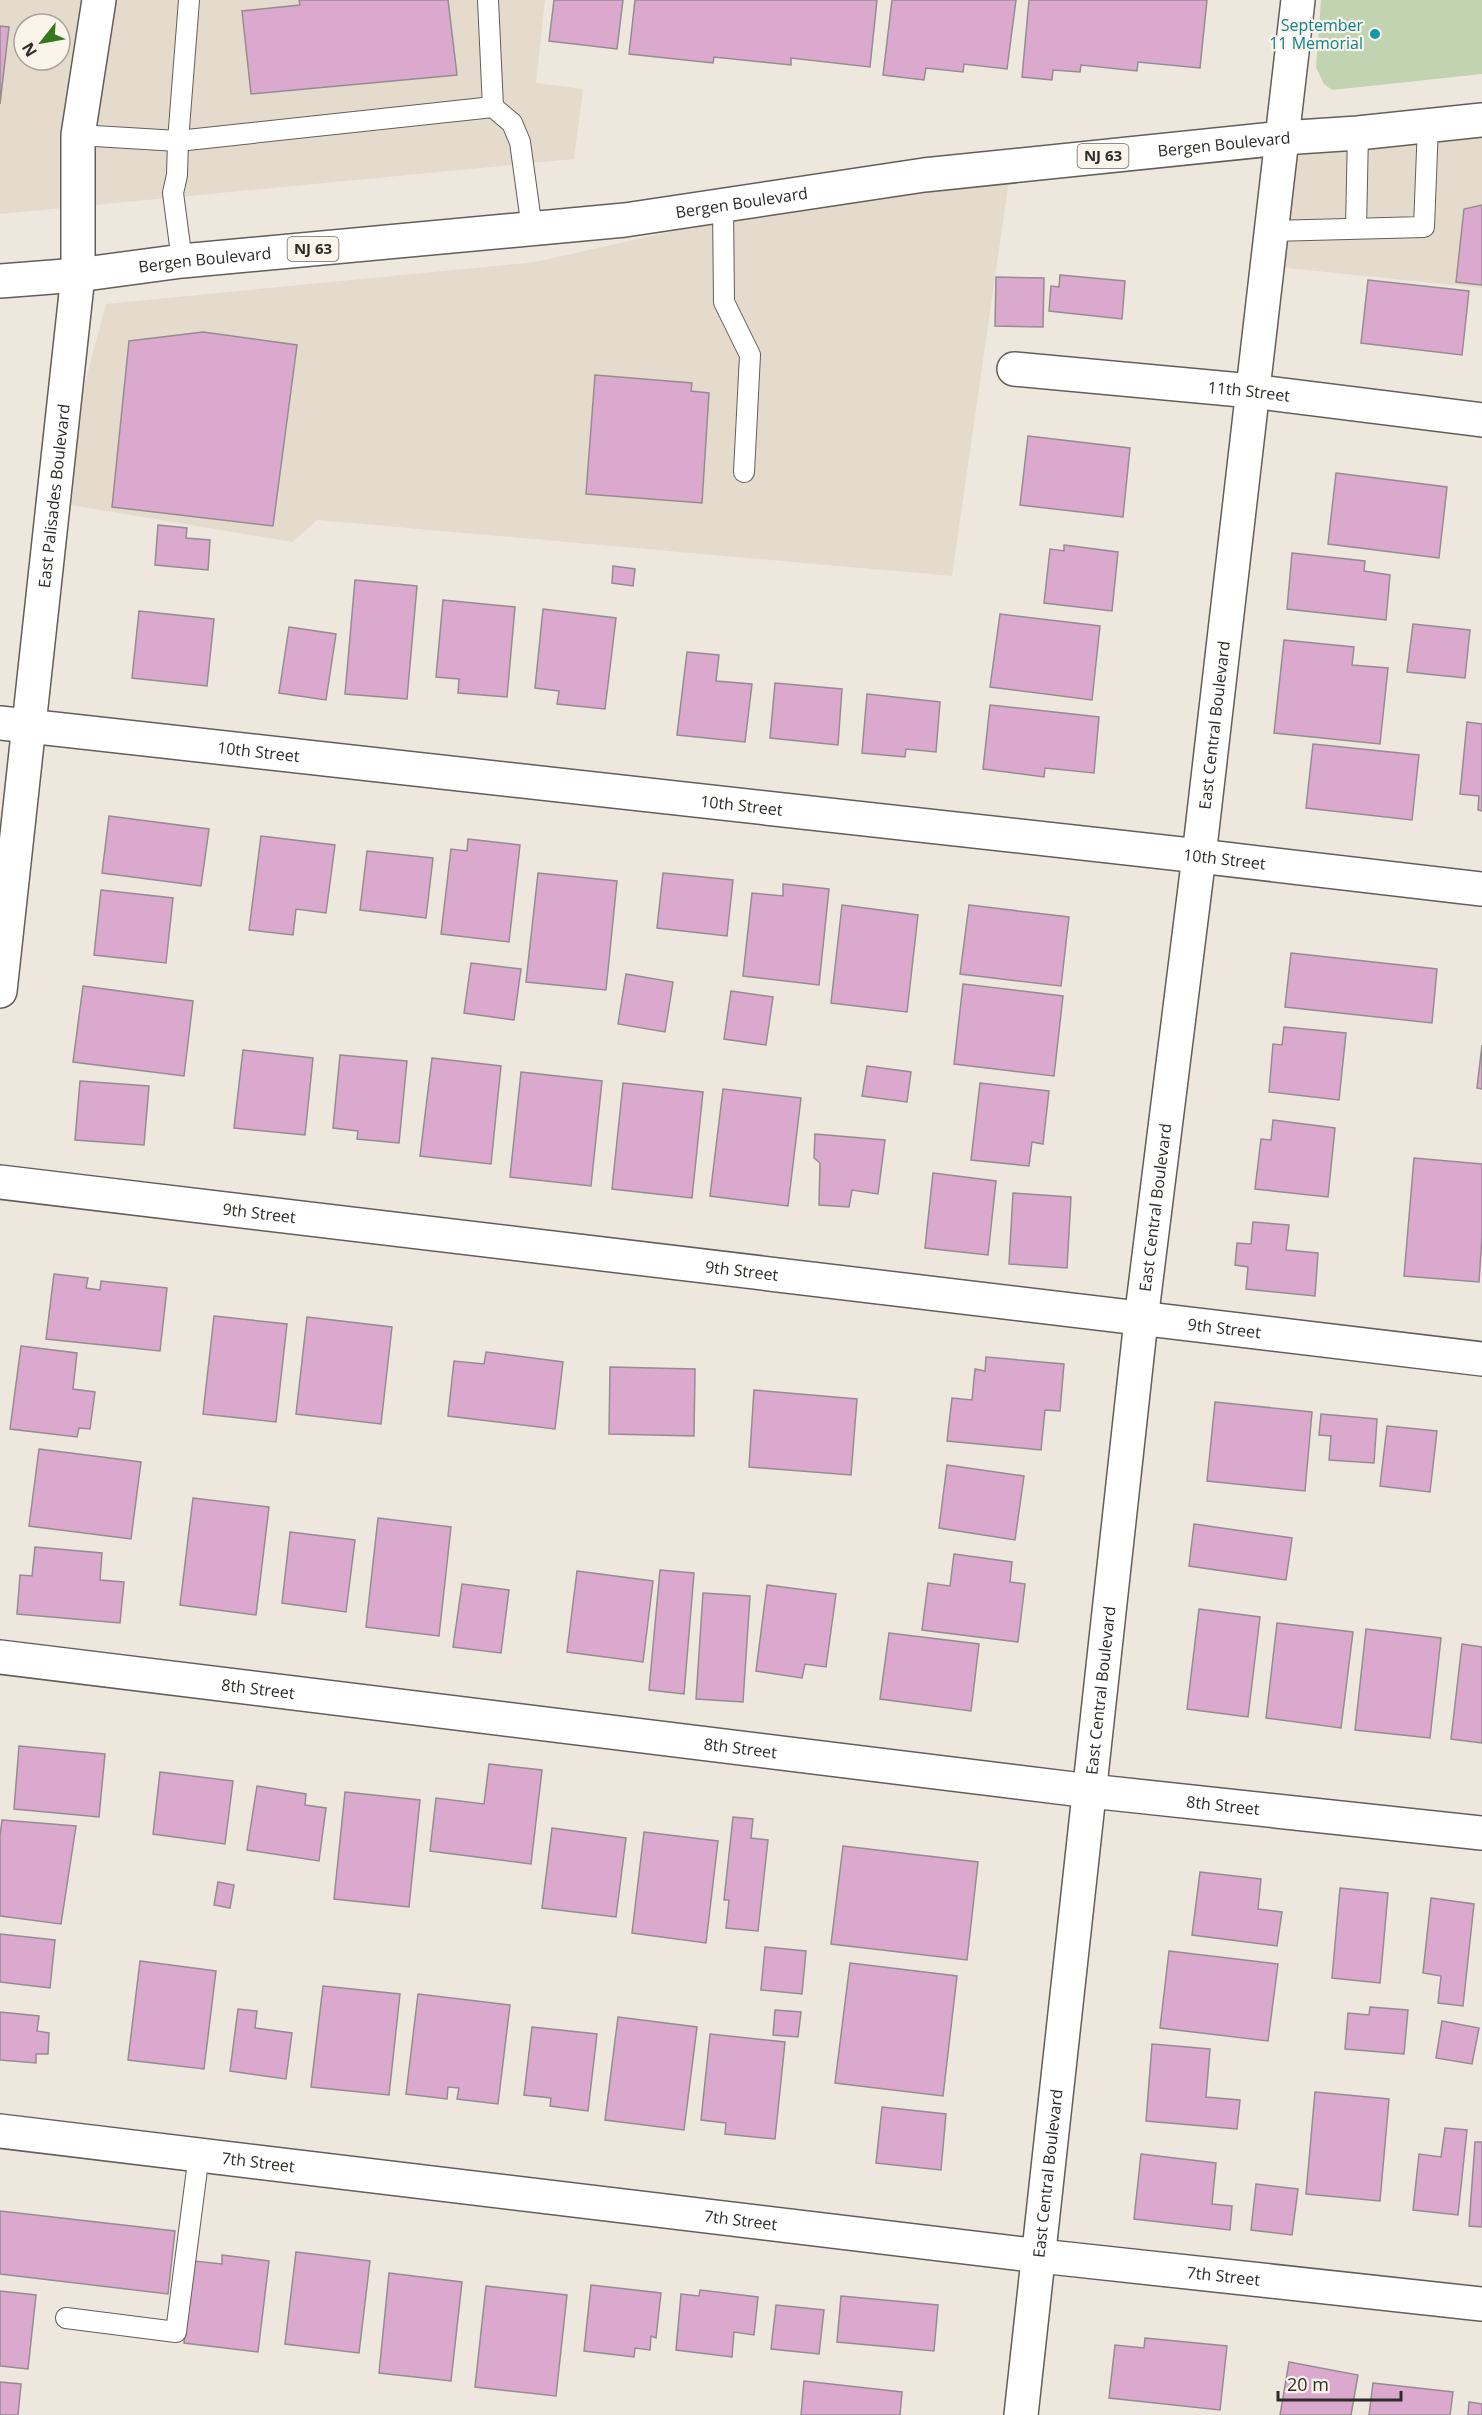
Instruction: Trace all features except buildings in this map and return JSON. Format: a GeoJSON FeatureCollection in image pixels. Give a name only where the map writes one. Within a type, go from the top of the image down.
{"type":"FeatureCollection","features":[{"type":"Feature","properties":{"kind":"street","name":"East Palisades Boulevard"},"geometry":{"type":"LineString","coordinates":[[0,991],[14,725],[78,275],[78,135],[99,0]]}},
{"type":"Feature","properties":{"kind":"street","name":"East Central Boulevard"},"geometry":{"type":"LineString","coordinates":[[1021,2415],[1141,1320],[1298,0]]}},
{"type":"Feature","properties":{"kind":"street","name":"Bergen Boulevard"},"geometry":{"type":"LineString","coordinates":[[0,281],[78,275],[182,261],[626,220],[924,175],[1482,120]]}},
{"type":"Feature","properties":{"kind":"street","name":"11th Street"},"geometry":{"type":"LineString","coordinates":[[1014,369],[1252,391],[1482,420]]}},
{"type":"Feature","properties":{"kind":"street","name":"10th Street"},"geometry":{"type":"LineString","coordinates":[[14,725],[1482,889]]}},
{"type":"Feature","properties":{"kind":"street","name":"9th Street"},"geometry":{"type":"LineString","coordinates":[[0,1182],[1482,1359]]}},
{"type":"Feature","properties":{"kind":"street","name":"8th Street"},"geometry":{"type":"LineString","coordinates":[[0,1657],[1090,1791],[1482,1833]]}},
{"type":"Feature","properties":{"kind":"street","name":"7th Street"},"geometry":{"type":"LineString","coordinates":[[0,2131],[1040,2256],[1482,2304]]}},
{"type":"Feature","properties":{"kind":"lane"},"geometry":{"type":"LineString","coordinates":[[182,261],[173,193],[177,175],[189,0]]}},
{"type":"Feature","properties":{"kind":"lane"},"geometry":{"type":"LineString","coordinates":[[488,0],[493,107]]}},
{"type":"Feature","properties":{"kind":"lane"},"geometry":{"type":"LineString","coordinates":[[78,135],[178,141],[493,107],[512,123],[520,142],[532,229]]}},
{"type":"Feature","properties":{"kind":"lane"},"geometry":{"type":"LineString","coordinates":[[1271,231],[1424,227],[1428,125]]}},
{"type":"Feature","properties":{"kind":"lane"},"geometry":{"type":"LineString","coordinates":[[1356,228],[1358,133]]}},
{"type":"Feature","properties":{"kind":"lane"},"geometry":{"type":"LineString","coordinates":[[723,205],[724,302],[750,355],[744,472]]}},
{"type":"Feature","properties":{"kind":"lane"},"geometry":{"type":"LineString","coordinates":[[66,2318],[176,2332],[199,2154]]}},
{"type":"Feature","properties":{"kind":"shaded area"},"geometry":{"type":"Polygon","coordinates":[[[0,0],[545,0],[536,83],[583,89],[574,159],[0,214],[0,0]]]}},
{"type":"Feature","properties":{"kind":"shaded area"},"geometry":{"type":"Polygon","coordinates":[[[1482,120],[1482,288],[1267,266],[1282,138],[1482,120]]]}},
{"type":"Feature","properties":{"kind":"shaded area"},"geometry":{"type":"Polygon","coordinates":[[[1011,166],[952,576],[317,520],[293,542],[53,502],[106,304],[535,262],[924,175],[1011,166]]]}},
{"type":"Feature","properties":{"kind":"green space"},"geometry":{"type":"Polygon","coordinates":[[[1321,0],[1482,0],[1482,74],[1332,90],[1324,84],[1316,67],[1321,0]]]}},
{"type":"Feature","properties":{"kind":"place","name":"September 11 Memorial"},"geometry":{"type":"Point","coordinates":[1375,34]}}]}
